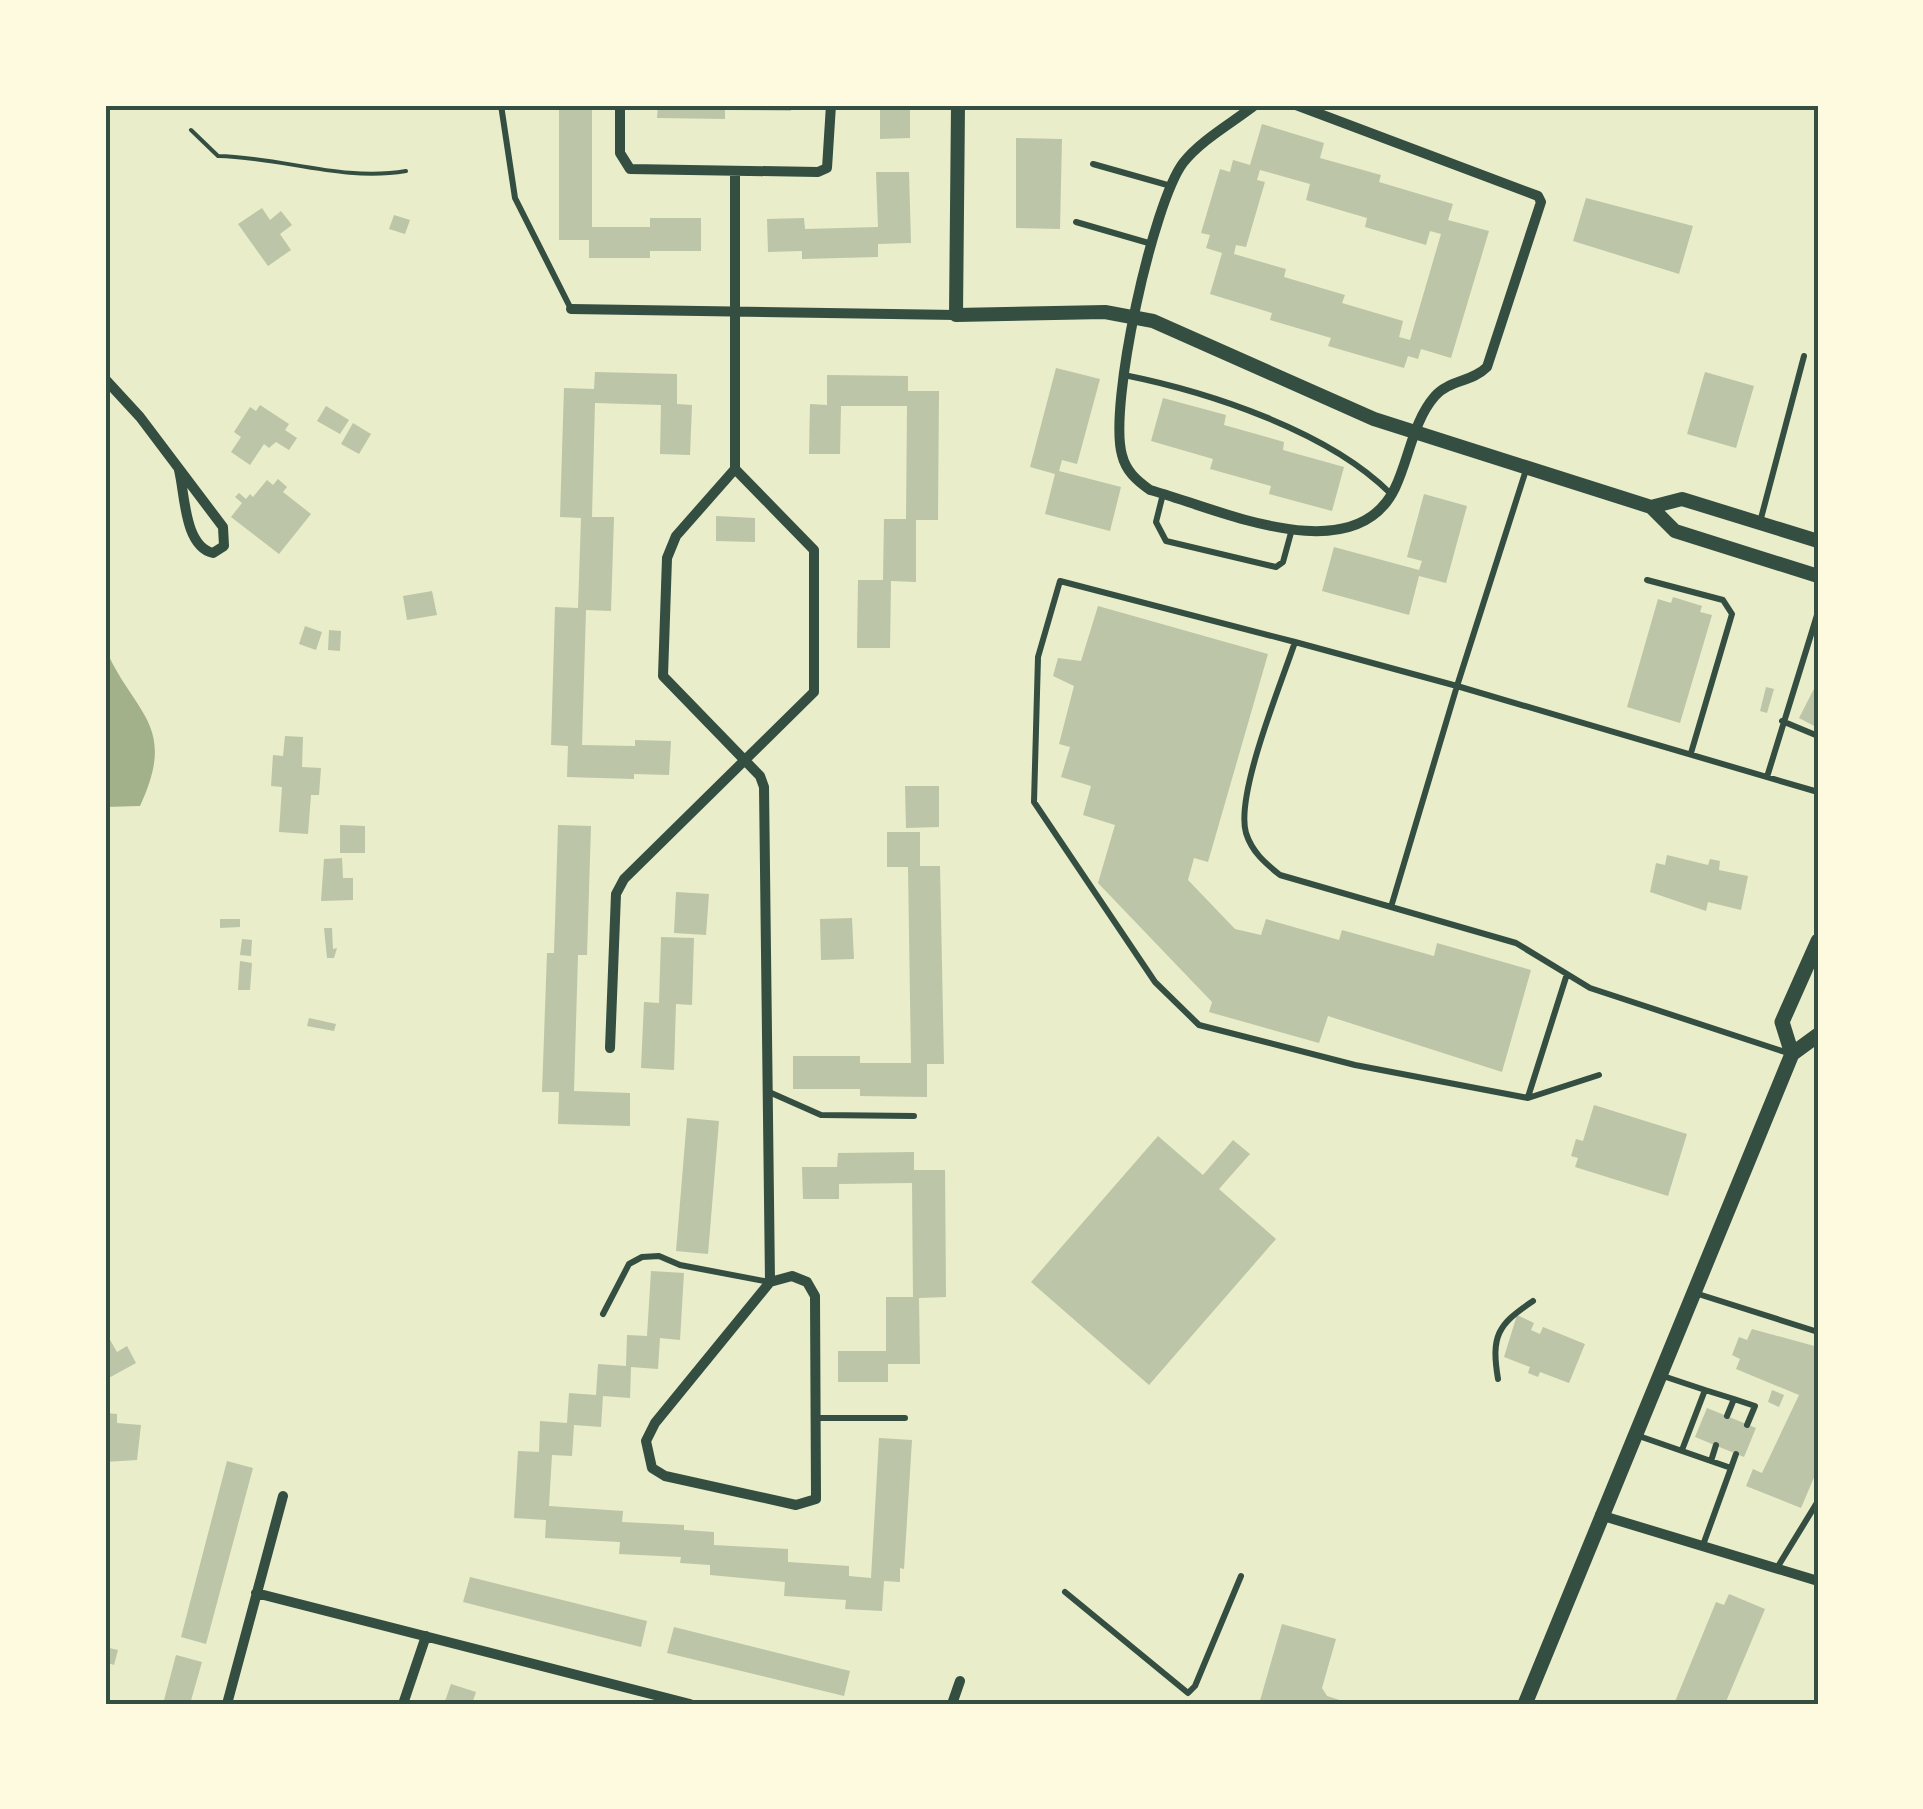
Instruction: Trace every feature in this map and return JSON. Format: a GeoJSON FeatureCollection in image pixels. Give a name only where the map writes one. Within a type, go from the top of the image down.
{"type":"FeatureCollection","features":[{"type":"Feature","properties":{"kind":"main road"},"geometry":{"type":"LineString","coordinates":[[1792,1054],[1782,1022],[1818,941]]}},
{"type":"Feature","properties":{"kind":"main road"},"geometry":{"type":"LineString","coordinates":[[1525,1704],[1792,1054],[1818,1035]]}},
{"type":"Feature","properties":{"kind":"street"},"geometry":{"type":"LineString","coordinates":[[620,105],[620,153],[630,169],[735,174],[818,172],[826,168],[831,105]]}},
{"type":"Feature","properties":{"kind":"street"},"geometry":{"type":"LineString","coordinates":[[956,314],[958,105]]}},
{"type":"Feature","properties":{"kind":"street"},"geometry":{"type":"LineString","coordinates":[[1255,105],[1195,150],[1177,172],[1130,316],[1121,452],[1134,478],[1163,494],[1319,535],[1352,528],[1383,506],[1392,494],[1415,434],[1440,391],[1488,367],[1541,202],[1538,196],[1296,105]]}},
{"type":"Feature","properties":{"kind":"street"},"geometry":{"type":"LineString","coordinates":[[735,174],[736,469],[676,536],[668,558],[663,676],[760,776],[764,787],[770,1282]]}},
{"type":"Feature","properties":{"kind":"street"},"geometry":{"type":"LineString","coordinates":[[571,309],[736,314],[1105,312],[1130,316],[1180,329],[1306,390],[1415,434],[1650,507],[1675,531],[1818,576]]}},
{"type":"Feature","properties":{"kind":"street"},"geometry":{"type":"LineString","coordinates":[[105,379],[179,470],[223,528],[224,546],[212,554],[194,538],[179,470]]}},
{"type":"Feature","properties":{"kind":"street"},"geometry":{"type":"LineString","coordinates":[[610,1048],[616,894],[624,879],[814,692],[815,556],[808,541],[736,469]]}},
{"type":"Feature","properties":{"kind":"street"},"geometry":{"type":"LineString","coordinates":[[1650,507],[1682,499],[1818,541]]}},
{"type":"Feature","properties":{"kind":"street"},"geometry":{"type":"LineString","coordinates":[[792,1276],[807,1282],[815,1296],[815,1418],[816,1499],[808,1504],[665,1476],[652,1468],[646,1455],[646,1440],[656,1424],[770,1282],[792,1276]]}},
{"type":"Feature","properties":{"kind":"street"},"geometry":{"type":"LineString","coordinates":[[227,1704],[282,1496]]}},
{"type":"Feature","properties":{"kind":"street"},"geometry":{"type":"LineString","coordinates":[[1600,1515],[1818,1580]]}},
{"type":"Feature","properties":{"kind":"street"},"geometry":{"type":"LineString","coordinates":[[256,1593],[690,1704]]}},
{"type":"Feature","properties":{"kind":"street"},"geometry":{"type":"LineString","coordinates":[[403,1704],[426,1636]]}},
{"type":"Feature","properties":{"kind":"street"},"geometry":{"type":"LineString","coordinates":[[952,1704],[960,1681]]}},
{"type":"Feature","properties":{"kind":"lane"},"geometry":{"type":"LineString","coordinates":[[501,105],[515,198],[571,309]]}},
{"type":"Feature","properties":{"kind":"lane"},"geometry":{"type":"LineString","coordinates":[[1093,164],[1172,186]]}},
{"type":"Feature","properties":{"kind":"lane"},"geometry":{"type":"LineString","coordinates":[[1076,222],[1154,244]]}},
{"type":"Feature","properties":{"kind":"lane"},"geometry":{"type":"LineString","coordinates":[[1760,523],[1804,356]]}},
{"type":"Feature","properties":{"kind":"lane"},"geometry":{"type":"LineString","coordinates":[[1124,375],[1182,389],[1327,447],[1392,494]]}},
{"type":"Feature","properties":{"kind":"lane"},"geometry":{"type":"LineString","coordinates":[[1392,907],[1526,468]]}},
{"type":"Feature","properties":{"kind":"lane"},"geometry":{"type":"LineString","coordinates":[[1163,494],[1156,522],[1166,542],[1276,568],[1283,562],[1292,529]]}},
{"type":"Feature","properties":{"kind":"lane"},"geometry":{"type":"LineString","coordinates":[[1647,580],[1722,600],[1732,614],[1691,754]]}},
{"type":"Feature","properties":{"kind":"lane"},"geometry":{"type":"LineString","coordinates":[[1598,1075],[1528,1098],[1355,1065],[1198,1025],[1156,982],[1034,802],[1038,658],[1060,581],[1457,686],[1818,792]]}},
{"type":"Feature","properties":{"kind":"lane"},"geometry":{"type":"LineString","coordinates":[[1767,776],[1818,613]]}},
{"type":"Feature","properties":{"kind":"lane"},"geometry":{"type":"LineString","coordinates":[[1294,642],[1246,794],[1246,833],[1257,856],[1280,875],[1516,942],[1590,988],[1792,1054]]}},
{"type":"Feature","properties":{"kind":"lane"},"geometry":{"type":"LineString","coordinates":[[1782,722],[1818,736]]}},
{"type":"Feature","properties":{"kind":"lane"},"geometry":{"type":"LineString","coordinates":[[1528,1098],[1567,974]]}},
{"type":"Feature","properties":{"kind":"lane"},"geometry":{"type":"LineString","coordinates":[[768,1091],[821,1115],[914,1116]]}},
{"type":"Feature","properties":{"kind":"lane"},"geometry":{"type":"LineString","coordinates":[[603,1314],[629,1264],[642,1257],[659,1256],[680,1265],[770,1282]]}},
{"type":"Feature","properties":{"kind":"lane"},"geometry":{"type":"LineString","coordinates":[[1692,1292],[1818,1332]]}},
{"type":"Feature","properties":{"kind":"lane"},"geometry":{"type":"LineString","coordinates":[[1498,1380],[1495,1340],[1505,1319],[1532,1301]]}},
{"type":"Feature","properties":{"kind":"lane"},"geometry":{"type":"LineString","coordinates":[[1658,1374],[1755,1406],[1747,1425]]}},
{"type":"Feature","properties":{"kind":"lane"},"geometry":{"type":"LineString","coordinates":[[1682,1450],[1705,1390]]}},
{"type":"Feature","properties":{"kind":"lane"},"geometry":{"type":"LineString","coordinates":[[1728,1416],[1734,1400]]}},
{"type":"Feature","properties":{"kind":"lane"},"geometry":{"type":"LineString","coordinates":[[815,1418],[905,1418]]}},
{"type":"Feature","properties":{"kind":"lane"},"geometry":{"type":"LineString","coordinates":[[1634,1434],[1731,1468]]}},
{"type":"Feature","properties":{"kind":"lane"},"geometry":{"type":"LineString","coordinates":[[1711,1461],[1716,1446]]}},
{"type":"Feature","properties":{"kind":"lane"},"geometry":{"type":"LineString","coordinates":[[1702,1546],[1736,1454]]}},
{"type":"Feature","properties":{"kind":"lane"},"geometry":{"type":"LineString","coordinates":[[1777,1568],[1818,1501]]}},
{"type":"Feature","properties":{"kind":"lane"},"geometry":{"type":"LineString","coordinates":[[1066,1592],[1188,1693],[1195,1686],[1240,1576]]}},
{"type":"Feature","properties":{"kind":"path"},"geometry":{"type":"LineString","coordinates":[[191,130],[218,156],[268,158],[303,169],[380,176],[406,171]]}},
{"type":"Feature","properties":{"kind":"shaded area"},"geometry":{"type":"Polygon","coordinates":[[[105,648],[154,738],[151,778],[140,806],[105,807],[105,648]]]}},
{"type":"Feature","properties":{"kind":"building"},"geometry":{"type":"Polygon","coordinates":[[[658,105],[791,105],[791,111],[725,110],[725,119],[657,118],[658,105]]]}},
{"type":"Feature","properties":{"kind":"building"},"geometry":{"type":"Polygon","coordinates":[[[880,105],[910,105],[910,138],[880,139],[880,105]]]}},
{"type":"Feature","properties":{"kind":"building"},"geometry":{"type":"Polygon","coordinates":[[[559,106],[592,106],[592,227],[650,227],[650,218],[701,218],[701,251],[650,251],[650,258],[589,258],[589,240],[559,240],[559,106]]]}},
{"type":"Feature","properties":{"kind":"building"},"geometry":{"type":"Polygon","coordinates":[[[1262,124],[1324,143],[1320,158],[1381,175],[1379,182],[1453,204],[1448,220],[1489,231],[1451,358],[1421,349],[1418,359],[1408,356],[1404,368],[1328,346],[1331,338],[1270,320],[1272,313],[1210,294],[1222,253],[1206,248],[1210,235],[1201,233],[1220,169],[1230,172],[1233,160],[1250,165],[1262,124]],[[1260,170],[1257,180],[1265,182],[1246,247],[1236,245],[1234,254],[1286,269],[1284,277],[1345,295],[1342,303],[1403,321],[1399,337],[1410,340],[1441,234],[1430,231],[1426,245],[1365,227],[1367,218],[1306,200],[1310,184],[1260,170]]]}},
{"type":"Feature","properties":{"kind":"building"},"geometry":{"type":"Polygon","coordinates":[[[1016,138],[1062,139],[1060,229],[1016,228],[1016,138]]]}},
{"type":"Feature","properties":{"kind":"building"},"geometry":{"type":"Polygon","coordinates":[[[876,172],[909,172],[911,243],[878,244],[878,257],[802,259],[802,251],[768,252],[767,219],[804,218],[805,229],[878,227],[876,172]]]}},
{"type":"Feature","properties":{"kind":"building"},"geometry":{"type":"Polygon","coordinates":[[[1586,198],[1693,226],[1679,274],[1573,241],[1586,198]]]}},
{"type":"Feature","properties":{"kind":"building"},"geometry":{"type":"Polygon","coordinates":[[[262,208],[270,220],[281,211],[292,225],[280,234],[291,250],[268,266],[238,224],[262,208]]]}},
{"type":"Feature","properties":{"kind":"building"},"geometry":{"type":"Polygon","coordinates":[[[394,215],[410,220],[405,234],[389,229],[394,215]]]}},
{"type":"Feature","properties":{"kind":"building"},"geometry":{"type":"Polygon","coordinates":[[[1056,368],[1100,379],[1077,464],[1062,460],[1059,471],[1121,487],[1110,531],[1045,514],[1055,474],[1030,467],[1056,368]]]}},
{"type":"Feature","properties":{"kind":"building"},"geometry":{"type":"Polygon","coordinates":[[[595,372],[677,374],[677,404],[692,405],[690,455],[660,454],[661,405],[595,403],[592,517],[614,517],[611,611],[586,610],[582,745],[635,746],[635,740],[671,741],[669,775],[634,774],[634,779],[567,777],[568,746],[551,745],[555,607],[578,608],[581,518],[560,517],[564,388],[594,389],[595,372]]]}},
{"type":"Feature","properties":{"kind":"building"},"geometry":{"type":"Polygon","coordinates":[[[1705,372],[1754,386],[1736,448],[1687,434],[1705,372]]]}},
{"type":"Feature","properties":{"kind":"building"},"geometry":{"type":"Polygon","coordinates":[[[827,375],[908,376],[908,391],[939,391],[938,520],[916,520],[916,582],[891,581],[890,648],[857,648],[858,580],[883,580],[884,519],[906,519],[907,406],[841,406],[840,454],[809,454],[810,404],[827,405],[827,375]]]}},
{"type":"Feature","properties":{"kind":"building"},"geometry":{"type":"Polygon","coordinates":[[[1163,398],[1226,415],[1224,425],[1284,442],[1283,450],[1344,467],[1332,511],[1269,494],[1271,486],[1210,469],[1213,459],[1151,441],[1163,398]]]}},
{"type":"Feature","properties":{"kind":"building"},"geometry":{"type":"Polygon","coordinates":[[[260,405],[289,424],[285,430],[297,438],[289,450],[276,442],[269,448],[264,444],[250,465],[231,452],[241,437],[234,432],[250,407],[256,411],[260,405]]]}},
{"type":"Feature","properties":{"kind":"building"},"geometry":{"type":"Polygon","coordinates":[[[326,406],[349,420],[340,434],[317,421],[326,406]]]}},
{"type":"Feature","properties":{"kind":"building"},"geometry":{"type":"Polygon","coordinates":[[[353,423],[371,434],[359,454],[341,444],[353,423]]]}},
{"type":"Feature","properties":{"kind":"building"},"geometry":{"type":"Polygon","coordinates":[[[278,479],[287,487],[283,492],[311,514],[279,554],[231,517],[242,503],[235,497],[239,493],[246,499],[250,494],[253,497],[267,480],[273,485],[278,479]]]}},
{"type":"Feature","properties":{"kind":"building"},"geometry":{"type":"Polygon","coordinates":[[[1424,494],[1467,506],[1446,583],[1419,576],[1409,615],[1322,591],[1334,547],[1419,570],[1422,561],[1407,557],[1424,494]]]}},
{"type":"Feature","properties":{"kind":"building"},"geometry":{"type":"Polygon","coordinates":[[[716,516],[755,518],[755,542],[716,541],[716,516]]]}},
{"type":"Feature","properties":{"kind":"building"},"geometry":{"type":"Polygon","coordinates":[[[432,591],[437,615],[407,620],[403,596],[432,591]]]}},
{"type":"Feature","properties":{"kind":"building"},"geometry":{"type":"Polygon","coordinates":[[[1673,597],[1702,606],[1700,612],[1712,615],[1680,723],[1627,707],[1658,599],[1671,603],[1673,597]]]}},
{"type":"Feature","properties":{"kind":"building"},"geometry":{"type":"Polygon","coordinates":[[[1098,606],[1268,654],[1208,862],[1194,858],[1188,880],[1235,929],[1261,935],[1266,919],[1339,940],[1342,930],[1434,956],[1437,943],[1531,970],[1502,1072],[1328,1016],[1319,1043],[1209,1012],[1212,1002],[1098,883],[1115,825],[1083,815],[1091,786],[1061,777],[1070,747],[1059,744],[1074,686],[1053,676],[1058,658],[1081,661],[1098,606]]]}},
{"type":"Feature","properties":{"kind":"building"},"geometry":{"type":"Polygon","coordinates":[[[305,626],[322,632],[316,650],[299,644],[305,626]]]}},
{"type":"Feature","properties":{"kind":"building"},"geometry":{"type":"Polygon","coordinates":[[[329,630],[341,631],[340,651],[328,650],[329,630]]]}},
{"type":"Feature","properties":{"kind":"building"},"geometry":{"type":"Polygon","coordinates":[[[1818,681],[1818,728],[1799,718],[1818,681]]]}},
{"type":"Feature","properties":{"kind":"building"},"geometry":{"type":"Polygon","coordinates":[[[1766,687],[1774,689],[1767,713],[1760,711],[1766,687]]]}},
{"type":"Feature","properties":{"kind":"building"},"geometry":{"type":"Polygon","coordinates":[[[285,736],[303,737],[302,767],[321,768],[319,795],[311,795],[308,834],[279,832],[282,787],[271,786],[273,755],[283,756],[285,736]]]}},
{"type":"Feature","properties":{"kind":"building"},"geometry":{"type":"Polygon","coordinates":[[[905,786],[939,786],[939,827],[906,828],[905,786]]]}},
{"type":"Feature","properties":{"kind":"building"},"geometry":{"type":"Polygon","coordinates":[[[340,825],[365,826],[365,853],[340,853],[340,825]]]}},
{"type":"Feature","properties":{"kind":"building"},"geometry":{"type":"Polygon","coordinates":[[[558,825],[591,826],[587,955],[578,955],[574,1091],[630,1093],[630,1126],[558,1124],[559,1092],[542,1092],[547,953],[554,953],[558,825]]]}},
{"type":"Feature","properties":{"kind":"building"},"geometry":{"type":"Polygon","coordinates":[[[887,832],[920,832],[920,866],[940,866],[944,1064],[927,1064],[927,1097],[860,1096],[860,1089],[793,1089],[793,1056],[860,1056],[860,1063],[911,1063],[908,867],[887,867],[887,832]]]}},
{"type":"Feature","properties":{"kind":"building"},"geometry":{"type":"Polygon","coordinates":[[[1667,855],[1708,865],[1710,859],[1720,861],[1719,870],[1748,876],[1741,910],[1708,902],[1706,911],[1650,892],[1656,863],[1665,865],[1667,855]]]}},
{"type":"Feature","properties":{"kind":"building"},"geometry":{"type":"Polygon","coordinates":[[[342,858],[343,878],[353,878],[353,900],[321,901],[324,859],[342,858]]]}},
{"type":"Feature","properties":{"kind":"building"},"geometry":{"type":"Polygon","coordinates":[[[676,892],[709,894],[706,935],[674,933],[676,892]]]}},
{"type":"Feature","properties":{"kind":"building"},"geometry":{"type":"Polygon","coordinates":[[[852,918],[854,959],[821,960],[820,919],[852,918]]]}},
{"type":"Feature","properties":{"kind":"building"},"geometry":{"type":"Polygon","coordinates":[[[220,919],[240,919],[240,927],[220,928],[220,919]]]}},
{"type":"Feature","properties":{"kind":"building"},"geometry":{"type":"Polygon","coordinates":[[[324,928],[332,928],[333,949],[337,948],[334,958],[327,958],[324,928]]]}},
{"type":"Feature","properties":{"kind":"building"},"geometry":{"type":"Polygon","coordinates":[[[661,937],[694,938],[692,1005],[676,1004],[674,1070],[641,1068],[644,1002],[659,1003],[661,937]]]}},
{"type":"Feature","properties":{"kind":"building"},"geometry":{"type":"Polygon","coordinates":[[[242,939],[252,940],[251,956],[240,955],[242,939]]]}},
{"type":"Feature","properties":{"kind":"building"},"geometry":{"type":"Polygon","coordinates":[[[240,961],[252,963],[250,990],[238,990],[240,961]]]}},
{"type":"Feature","properties":{"kind":"building"},"geometry":{"type":"Polygon","coordinates":[[[309,1018],[336,1024],[334,1031],[307,1026],[309,1018]]]}},
{"type":"Feature","properties":{"kind":"building"},"geometry":{"type":"Polygon","coordinates":[[[1594,1105],[1687,1134],[1668,1196],[1575,1167],[1578,1158],[1571,1156],[1576,1139],[1583,1141],[1594,1105]]]}},
{"type":"Feature","properties":{"kind":"building"},"geometry":{"type":"Polygon","coordinates":[[[687,1118],[719,1121],[708,1254],[676,1251],[687,1118]]]}},
{"type":"Feature","properties":{"kind":"building"},"geometry":{"type":"Polygon","coordinates":[[[1158,1136],[1203,1175],[1233,1140],[1250,1154],[1219,1189],[1276,1239],[1149,1385],[1031,1282],[1158,1136]]]}},
{"type":"Feature","properties":{"kind":"building"},"geometry":{"type":"Polygon","coordinates":[[[914,1152],[914,1170],[945,1170],[946,1297],[919,1298],[920,1364],[888,1364],[888,1382],[838,1382],[838,1351],[886,1351],[886,1297],[913,1297],[912,1183],[839,1184],[839,1199],[803,1199],[802,1167],[837,1167],[838,1153],[914,1152]]]}},
{"type":"Feature","properties":{"kind":"building"},"geometry":{"type":"Polygon","coordinates":[[[651,1271],[684,1273],[680,1340],[660,1338],[658,1369],[631,1367],[630,1398],[603,1396],[601,1427],[574,1425],[572,1456],[552,1455],[549,1506],[623,1511],[622,1522],[684,1525],[684,1530],[714,1532],[714,1545],[788,1549],[788,1562],[849,1566],[849,1576],[871,1578],[879,1438],[912,1440],[904,1569],[900,1568],[900,1582],[884,1581],[882,1611],[845,1609],[846,1600],[784,1596],[785,1582],[710,1575],[710,1565],[680,1563],[681,1557],[619,1554],[620,1542],[545,1538],[546,1520],[514,1518],[518,1451],[539,1452],[540,1421],[567,1423],[569,1393],[596,1395],[598,1364],[626,1366],[627,1335],[647,1336],[651,1271]]]}},
{"type":"Feature","properties":{"kind":"building"},"geometry":{"type":"Polygon","coordinates":[[[1517,1315],[1534,1323],[1531,1330],[1540,1334],[1543,1327],[1585,1344],[1569,1383],[1540,1372],[1538,1377],[1528,1373],[1530,1367],[1504,1357],[1517,1315]]]}},
{"type":"Feature","properties":{"kind":"building"},"geometry":{"type":"Polygon","coordinates":[[[1752,1329],[1818,1347],[1818,1468],[1801,1508],[1746,1486],[1753,1469],[1762,1473],[1799,1395],[1736,1369],[1740,1359],[1732,1355],[1739,1337],[1747,1340],[1752,1329]]]}},
{"type":"Feature","properties":{"kind":"building"},"geometry":{"type":"Polygon","coordinates":[[[105,1331],[117,1352],[127,1346],[136,1363],[105,1380],[105,1331]]]}},
{"type":"Feature","properties":{"kind":"building"},"geometry":{"type":"Polygon","coordinates":[[[1772,1390],[1784,1395],[1779,1407],[1768,1402],[1772,1390]]]}},
{"type":"Feature","properties":{"kind":"building"},"geometry":{"type":"Polygon","coordinates":[[[1707,1408],[1756,1428],[1744,1457],[1695,1437],[1707,1408]]]}},
{"type":"Feature","properties":{"kind":"building"},"geometry":{"type":"Polygon","coordinates":[[[105,1413],[117,1414],[117,1423],[141,1425],[137,1460],[105,1462],[105,1413]]]}},
{"type":"Feature","properties":{"kind":"building"},"geometry":{"type":"Polygon","coordinates":[[[227,1461],[253,1468],[206,1644],[181,1637],[227,1461]]]}},
{"type":"Feature","properties":{"kind":"building"},"geometry":{"type":"Polygon","coordinates":[[[470,1577],[647,1621],[641,1647],[463,1602],[470,1577]]]}},
{"type":"Feature","properties":{"kind":"building"},"geometry":{"type":"Polygon","coordinates":[[[1729,1594],[1765,1609],[1725,1704],[1674,1704],[1716,1602],[1724,1605],[1729,1594]]]}},
{"type":"Feature","properties":{"kind":"building"},"geometry":{"type":"Polygon","coordinates":[[[1282,1624],[1336,1639],[1322,1688],[1327,1696],[1352,1704],[1259,1704],[1282,1624]]]}},
{"type":"Feature","properties":{"kind":"building"},"geometry":{"type":"Polygon","coordinates":[[[674,1627],[850,1671],[844,1696],[667,1653],[674,1627]]]}},
{"type":"Feature","properties":{"kind":"building"},"geometry":{"type":"Polygon","coordinates":[[[105,1647],[118,1650],[114,1665],[105,1662],[105,1647]]]}},
{"type":"Feature","properties":{"kind":"building"},"geometry":{"type":"Polygon","coordinates":[[[176,1655],[202,1662],[190,1704],[163,1704],[176,1655]]]}},
{"type":"Feature","properties":{"kind":"building"},"geometry":{"type":"Polygon","coordinates":[[[451,1684],[476,1692],[472,1704],[444,1704],[451,1684]]]}}]}
